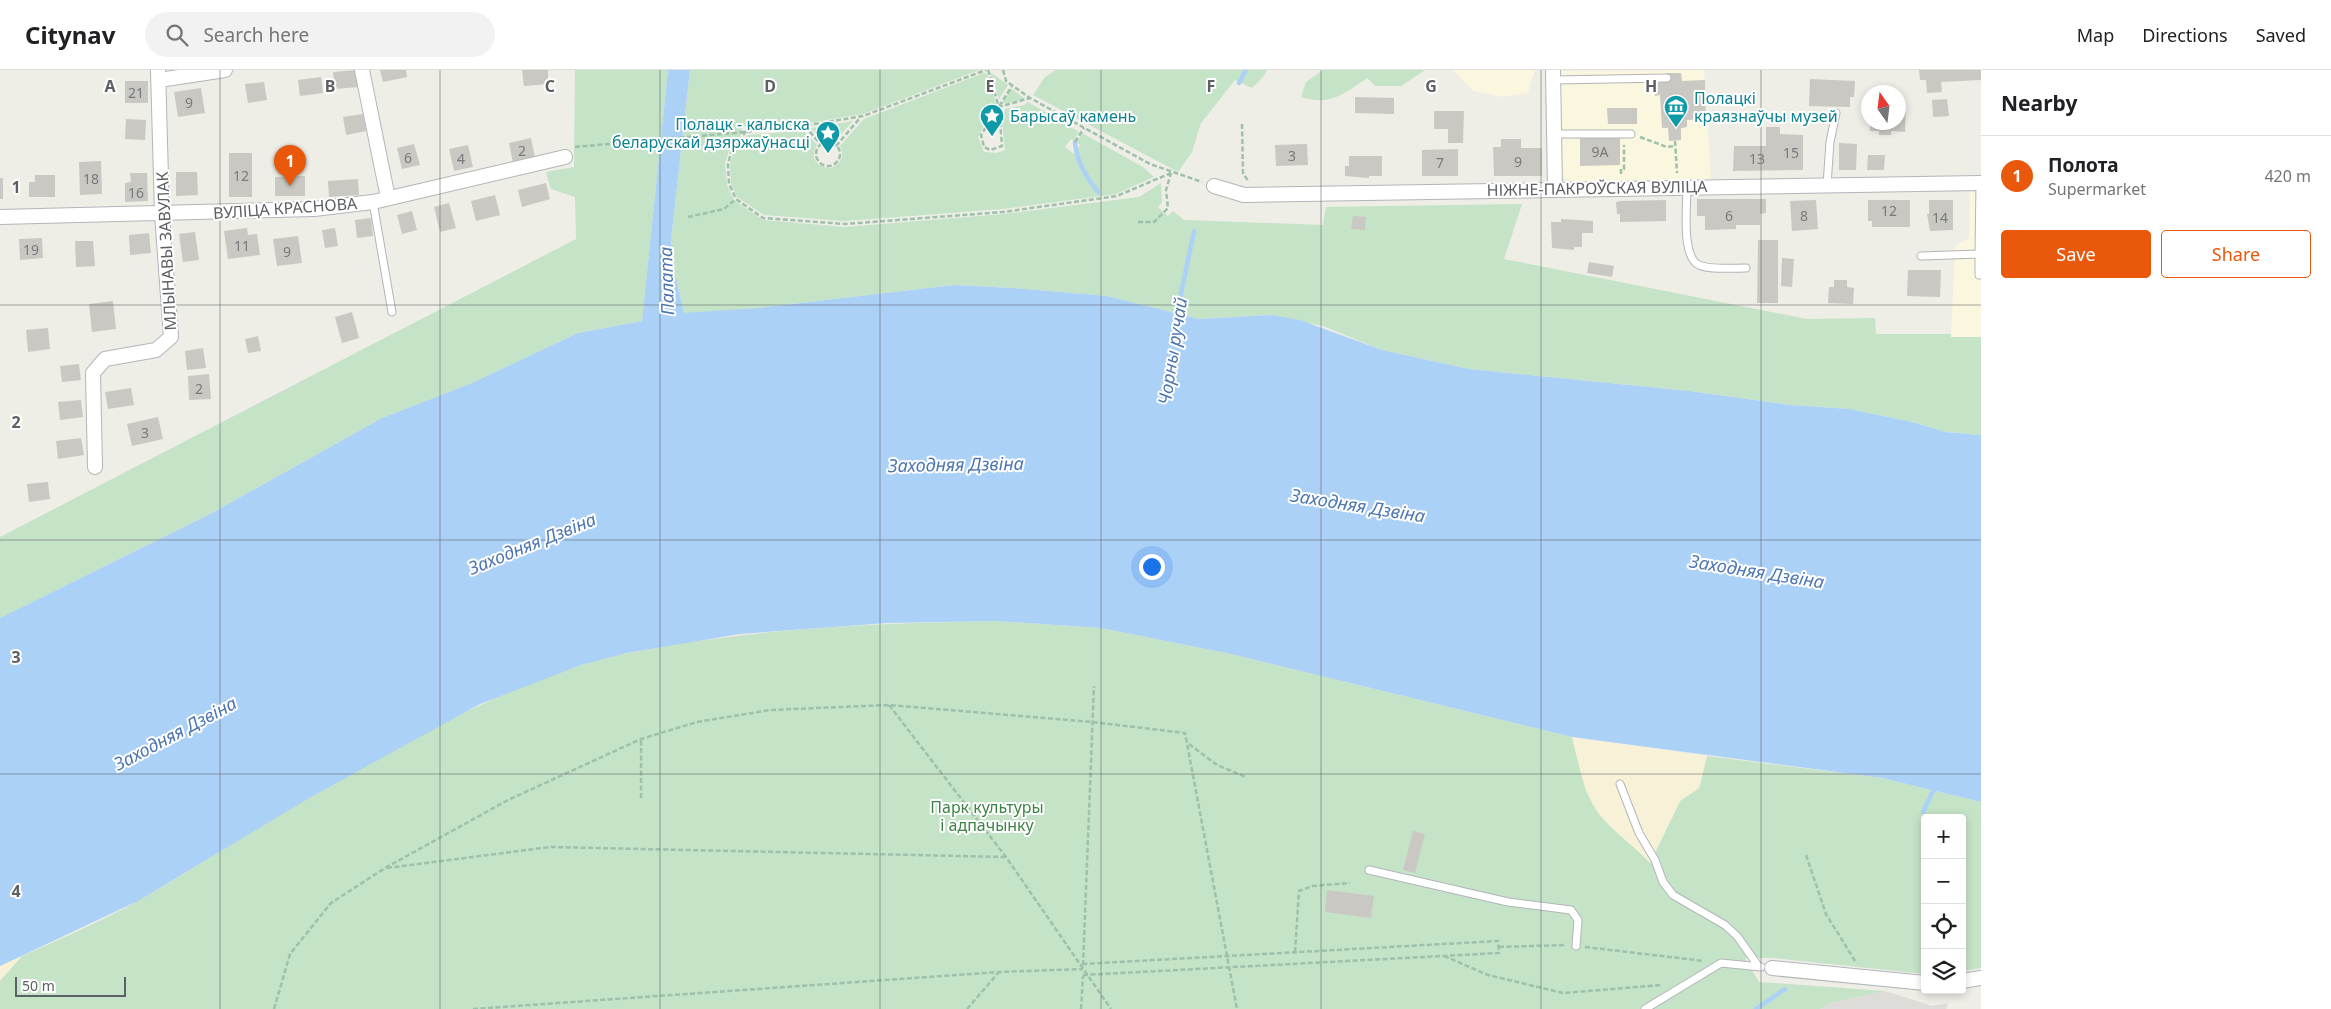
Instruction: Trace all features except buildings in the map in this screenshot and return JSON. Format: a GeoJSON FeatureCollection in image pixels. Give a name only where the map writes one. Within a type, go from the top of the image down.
{"type":"FeatureCollection","features":[{"type":"Feature","properties":{"kind":"street"},"geometry":{"type":"LineString","coordinates":[[159,75],[225,70]]}},
{"type":"Feature","properties":{"kind":"street"},"geometry":{"type":"LineString","coordinates":[[362,70],[388,198]]}},
{"type":"Feature","properties":{"kind":"street","name":"МЛЫНАВЫ ЗАВУЛАК"},"geometry":{"type":"LineString","coordinates":[[95,467],[93,372],[105,359],[156,350],[171,337],[162,214],[159,75]]}},
{"type":"Feature","properties":{"kind":"street"},"geometry":{"type":"LineString","coordinates":[[1553,75],[1555,188]]}},
{"type":"Feature","properties":{"kind":"street","name":"ВУЛІЦА КРАСНОВА"},"geometry":{"type":"LineString","coordinates":[[0,218],[314,209],[373,202],[570,152]]}},
{"type":"Feature","properties":{"kind":"street","name":"НІЖНЕ-ПАКРОЎСКАЯ ВУЛІЦА"},"geometry":{"type":"LineString","coordinates":[[1214,186],[1244,195],[1555,188],[1980,183]]}},
{"type":"Feature","properties":{"kind":"street"},"geometry":{"type":"LineString","coordinates":[[1766,967],[1921,983]]}},
{"type":"Feature","properties":{"kind":"street"},"geometry":{"type":"LineString","coordinates":[[1966,980],[1981,978]]}},
{"type":"Feature","properties":{"kind":"lane"},"geometry":{"type":"LineString","coordinates":[[1553,75],[1667,78]]}},
{"type":"Feature","properties":{"kind":"lane"},"geometry":{"type":"LineString","coordinates":[[1827,185],[1830,142],[1836,113]]}},
{"type":"Feature","properties":{"kind":"lane"},"geometry":{"type":"LineString","coordinates":[[1554,134],[1627,134]]}},
{"type":"Feature","properties":{"kind":"lane"},"geometry":{"type":"LineString","coordinates":[[1980,183],[1979,275],[1981,275]]}},
{"type":"Feature","properties":{"kind":"lane"},"geometry":{"type":"LineString","coordinates":[[1687,187],[1687,247],[1692,260],[1700,266],[1746,268]]}},
{"type":"Feature","properties":{"kind":"lane"},"geometry":{"type":"LineString","coordinates":[[373,202],[392,312]]}},
{"type":"Feature","properties":{"kind":"lane"},"geometry":{"type":"LineString","coordinates":[[1921,256],[1979,254]]}},
{"type":"Feature","properties":{"kind":"lane"},"geometry":{"type":"LineString","coordinates":[[1620,784],[1639,833],[1655,860],[1663,882],[1673,895],[1725,924],[1766,967]]}},
{"type":"Feature","properties":{"kind":"lane"},"geometry":{"type":"LineString","coordinates":[[1370,870],[1508,902],[1571,910],[1578,920],[1576,946]]}},
{"type":"Feature","properties":{"kind":"lane"},"geometry":{"type":"LineString","coordinates":[[1644,1009],[1720,963],[1766,967]]}},
{"type":"Feature","properties":{"kind":"path"},"geometry":{"type":"LineString","coordinates":[[570,152],[600,145],[805,126],[861,117],[987,70],[999,107],[1002,146],[990,150],[984,146],[981,136],[999,107],[1012,86]]}},
{"type":"Feature","properties":{"kind":"path"},"geometry":{"type":"LineString","coordinates":[[1002,70],[1006,81],[1012,86],[1084,128],[1171,173],[1214,186]]}},
{"type":"Feature","properties":{"kind":"path"},"geometry":{"type":"LineString","coordinates":[[999,107],[1030,98]]}},
{"type":"Feature","properties":{"kind":"path"},"geometry":{"type":"LineString","coordinates":[[836,146],[861,117]]}},
{"type":"Feature","properties":{"kind":"path"},"geometry":{"type":"LineString","coordinates":[[1242,124],[1243,173],[1252,184]]}},
{"type":"Feature","properties":{"kind":"path"},"geometry":{"type":"LineString","coordinates":[[805,126],[821,145]]}},
{"type":"Feature","properties":{"kind":"path"},"geometry":{"type":"LineString","coordinates":[[1075,142],[1084,128]]}},
{"type":"Feature","properties":{"kind":"path"},"geometry":{"type":"LineString","coordinates":[[745,132],[731,153],[728,164],[729,184],[736,199],[763,218],[845,224],[1003,212],[1117,196],[1171,173]]}},
{"type":"Feature","properties":{"kind":"path"},"geometry":{"type":"LineString","coordinates":[[1621,174],[1621,169],[1624,169],[1627,134],[1666,147],[1675,146]]}},
{"type":"Feature","properties":{"kind":"path"},"geometry":{"type":"LineString","coordinates":[[1675,141],[1677,173]]}},
{"type":"Feature","properties":{"kind":"path"},"geometry":{"type":"LineString","coordinates":[[831,143],[836,146],[840,154],[838,160],[830,166],[817,159],[818,148],[821,145],[831,143]]}},
{"type":"Feature","properties":{"kind":"path"},"geometry":{"type":"LineString","coordinates":[[1138,222],[1154,222],[1168,208],[1166,190],[1171,173]]}},
{"type":"Feature","properties":{"kind":"path"},"geometry":{"type":"LineString","coordinates":[[688,217],[724,209],[736,199]]}},
{"type":"Feature","properties":{"kind":"path"},"geometry":{"type":"LineString","coordinates":[[1081,1009],[1094,686]]}},
{"type":"Feature","properties":{"kind":"path"},"geometry":{"type":"LineString","coordinates":[[889,705],[1006,857],[1111,1009]]}},
{"type":"Feature","properties":{"kind":"path"},"geometry":{"type":"LineString","coordinates":[[274,1009],[290,954],[332,904],[385,868],[508,800],[642,739],[697,722],[770,710],[889,705],[1092,722],[1185,733],[1237,1009]]}},
{"type":"Feature","properties":{"kind":"path"},"geometry":{"type":"LineString","coordinates":[[641,798],[642,739]]}},
{"type":"Feature","properties":{"kind":"path"},"geometry":{"type":"LineString","coordinates":[[1188,743],[1217,765],[1246,777]]}},
{"type":"Feature","properties":{"kind":"path"},"geometry":{"type":"LineString","coordinates":[[385,868],[550,847],[1006,857]]}},
{"type":"Feature","properties":{"kind":"path"},"geometry":{"type":"LineString","coordinates":[[1806,855],[1826,914],[1865,977]]}},
{"type":"Feature","properties":{"kind":"path"},"geometry":{"type":"LineString","coordinates":[[1294,952],[1299,891],[1313,886],[1350,882]]}},
{"type":"Feature","properties":{"kind":"path"},"geometry":{"type":"LineString","coordinates":[[1083,964],[1498,941],[1499,947],[1499,953],[1083,975]]}},
{"type":"Feature","properties":{"kind":"path"},"geometry":{"type":"LineString","coordinates":[[1499,947],[1576,946],[1720,963]]}},
{"type":"Feature","properties":{"kind":"path"},"geometry":{"type":"LineString","coordinates":[[1443,956],[1488,975],[1564,993],[1686,983]]}},
{"type":"Feature","properties":{"kind":"path"},"geometry":{"type":"LineString","coordinates":[[472,1009],[1000,972],[1083,969]]}},
{"type":"Feature","properties":{"kind":"path"},"geometry":{"type":"LineString","coordinates":[[967,1009],[1000,972]]}},
{"type":"Feature","properties":{"kind":"shaded area"},"geometry":{"type":"Polygon","coordinates":[[[1453,70],[1535,70],[1528,93],[1503,97],[1473,91],[1453,70]]]}},
{"type":"Feature","properties":{"kind":"shaded area"},"geometry":{"type":"Polygon","coordinates":[[[1704,70],[1711,179],[1573,182],[1565,178],[1562,173],[1560,71],[1704,70]]]}},
{"type":"Feature","properties":{"kind":"shaded area"},"geometry":{"type":"Polygon","coordinates":[[[1970,192],[1981,192],[1981,337],[1951,337],[1955,246],[1969,238],[1970,192]]]}},
{"type":"Feature","properties":{"kind":"shaded area"},"geometry":{"type":"Polygon","coordinates":[[[1885,991],[1932,1006],[1948,1003],[1946,1009],[1820,1009],[1830,1003],[1885,991]]]}},
{"type":"Feature","properties":{"kind":"green space"},"geometry":{"type":"Polygon","coordinates":[[[575,70],[668,70],[642,321],[578,333],[472,383],[382,418],[210,514],[0,618],[0,537],[576,239],[575,197],[551,189],[546,172],[574,167],[575,70]]]}},
{"type":"Feature","properties":{"kind":"green space"},"geometry":{"type":"Polygon","coordinates":[[[690,70],[979,70],[863,114],[790,126],[784,122],[742,126],[742,133],[729,151],[725,163],[727,185],[734,200],[763,220],[845,227],[1004,214],[1139,197],[1161,183],[1162,202],[1158,207],[1168,216],[1173,211],[1184,220],[1323,225],[1326,207],[1522,204],[1504,259],[1807,319],[1875,318],[1876,334],[1951,334],[1951,337],[1981,337],[1981,435],[1945,432],[1916,423],[1850,409],[1790,405],[1689,391],[1469,369],[1382,350],[1323,326],[1271,315],[1199,319],[1107,296],[954,285],[758,308],[684,314],[674,270],[671,240],[690,70]]]}},
{"type":"Feature","properties":{"kind":"green space"},"geometry":{"type":"Polygon","coordinates":[[[1056,70],[1267,70],[1252,88],[1235,80],[1201,123],[1192,152],[1178,172],[1033,95],[1045,77],[1056,70]]]}},
{"type":"Feature","properties":{"kind":"green space"},"geometry":{"type":"Polygon","coordinates":[[[1323,70],[1425,70],[1401,86],[1375,86],[1367,78],[1337,97],[1321,100],[1301,97],[1306,82],[1323,70]]]}},
{"type":"Feature","properties":{"kind":"green space"},"geometry":{"type":"Polygon","coordinates":[[[990,72],[1008,85],[999,99],[990,72]]]}},
{"type":"Feature","properties":{"kind":"green space"},"geometry":{"type":"Polygon","coordinates":[[[984,73],[987,74],[996,103],[978,137],[984,152],[997,153],[1005,150],[1002,122],[1005,109],[1024,105],[1028,102],[1079,132],[1074,140],[1071,139],[1065,147],[1074,154],[1080,145],[1077,142],[1082,133],[1143,167],[1154,177],[1116,194],[1003,209],[845,221],[764,215],[737,197],[731,184],[730,164],[733,154],[747,135],[803,130],[817,145],[814,158],[818,164],[831,168],[841,159],[840,146],[864,119],[984,73]]]}},
{"type":"Feature","properties":{"kind":"green space"},"geometry":{"type":"Polygon","coordinates":[[[1011,88],[1025,99],[1002,104],[1011,88]]]}},
{"type":"Feature","properties":{"kind":"green space"},"geometry":{"type":"Polygon","coordinates":[[[853,121],[835,141],[822,141],[811,128],[853,121]]]}},
{"type":"Feature","properties":{"kind":"green space","name":"Парк культуры і адпачынку"},"geometry":{"type":"Polygon","coordinates":[[[996,621],[1101,628],[1231,654],[1572,737],[1586,791],[1650,863],[1680,801],[1699,788],[1707,756],[1882,778],[1981,802],[1981,968],[1966,970],[1966,814],[1921,814],[1921,974],[1773,958],[1745,958],[1759,982],[1885,991],[1830,1003],[1820,1009],[0,1009],[0,966],[124,908],[354,771],[408,741],[464,713],[521,688],[579,666],[654,648],[718,638],[797,630],[917,623],[996,621]]]}},
{"type":"Feature","properties":{"kind":"sand"},"geometry":{"type":"Polygon","coordinates":[[[1572,737],[1707,756],[1699,788],[1680,801],[1650,863],[1597,812],[1583,781],[1572,737]]]}},
{"type":"Feature","properties":{"kind":"sand"},"geometry":{"type":"Polygon","coordinates":[[[22,956],[0,981],[0,966],[22,956]]]}},
{"type":"Feature","properties":{"kind":"water"},"geometry":{"type":"Polygon","coordinates":[[[668,70],[690,70],[671,240],[674,270],[684,313],[758,308],[954,285],[1107,296],[1199,319],[1271,315],[1300,320],[1382,350],[1469,369],[1689,391],[1790,405],[1850,409],[1916,423],[1945,432],[1981,435],[1981,802],[1882,778],[1572,737],[1231,654],[1101,628],[996,621],[887,623],[740,634],[627,653],[581,665],[480,704],[311,797],[138,901],[0,966],[0,618],[210,514],[382,418],[472,383],[578,333],[642,321],[668,70]]]}},
{"type":"Feature","properties":{"kind":"waterway","name":"Чорны ручай"},"geometry":{"type":"LineString","coordinates":[[1239,83],[1246,70]]}},
{"type":"Feature","properties":{"kind":"waterway"},"geometry":{"type":"LineString","coordinates":[[1075,142],[1077,156],[1082,168],[1098,192]]}},
{"type":"Feature","properties":{"kind":"waterway","name":"Чорны ручай"},"geometry":{"type":"LineString","coordinates":[[1176,318],[1194,231]]}},
{"type":"Feature","properties":{"kind":"waterway"},"geometry":{"type":"LineString","coordinates":[[1923,812],[1935,787]]}},
{"type":"Feature","properties":{"kind":"waterway"},"geometry":{"type":"LineString","coordinates":[[1756,1009],[1785,989]]}},
{"type":"Feature","properties":{"kind":"place","name":"Полацкі краязнаўчы музей"},"geometry":{"type":"Point","coordinates":[1676,128]}},
{"type":"Feature","properties":{"kind":"place","name":"Барысаў камень"},"geometry":{"type":"Point","coordinates":[992,137]}},
{"type":"Feature","properties":{"kind":"place","name":"Полацк - калыска беларускай дзяржаўнасці"},"geometry":{"type":"Point","coordinates":[828,154]}},
{"type":"Feature","properties":{"kind":"place","name":"Полота"},"geometry":{"type":"Point","coordinates":[290,186]}},
{"type":"Feature","properties":{"kind":"water label","name":"Палата"},"geometry":{"type":"Point","coordinates":[666,281]}},
{"type":"Feature","properties":{"kind":"water label","name":"Заходняя Дзвіна"},"geometry":{"type":"Point","coordinates":[956,464]}},
{"type":"Feature","properties":{"kind":"water label","name":"Заходняя Дзвіна"},"geometry":{"type":"Point","coordinates":[1358,505]}},
{"type":"Feature","properties":{"kind":"water label","name":"Заходняя Дзвіна"},"geometry":{"type":"Point","coordinates":[532,543]}},
{"type":"Feature","properties":{"kind":"water label","name":"Заходняя Дзвіна"},"geometry":{"type":"Point","coordinates":[1757,571]}},
{"type":"Feature","properties":{"kind":"water label","name":"Заходняя Дзвіна"},"geometry":{"type":"Point","coordinates":[175,733]}}]}
